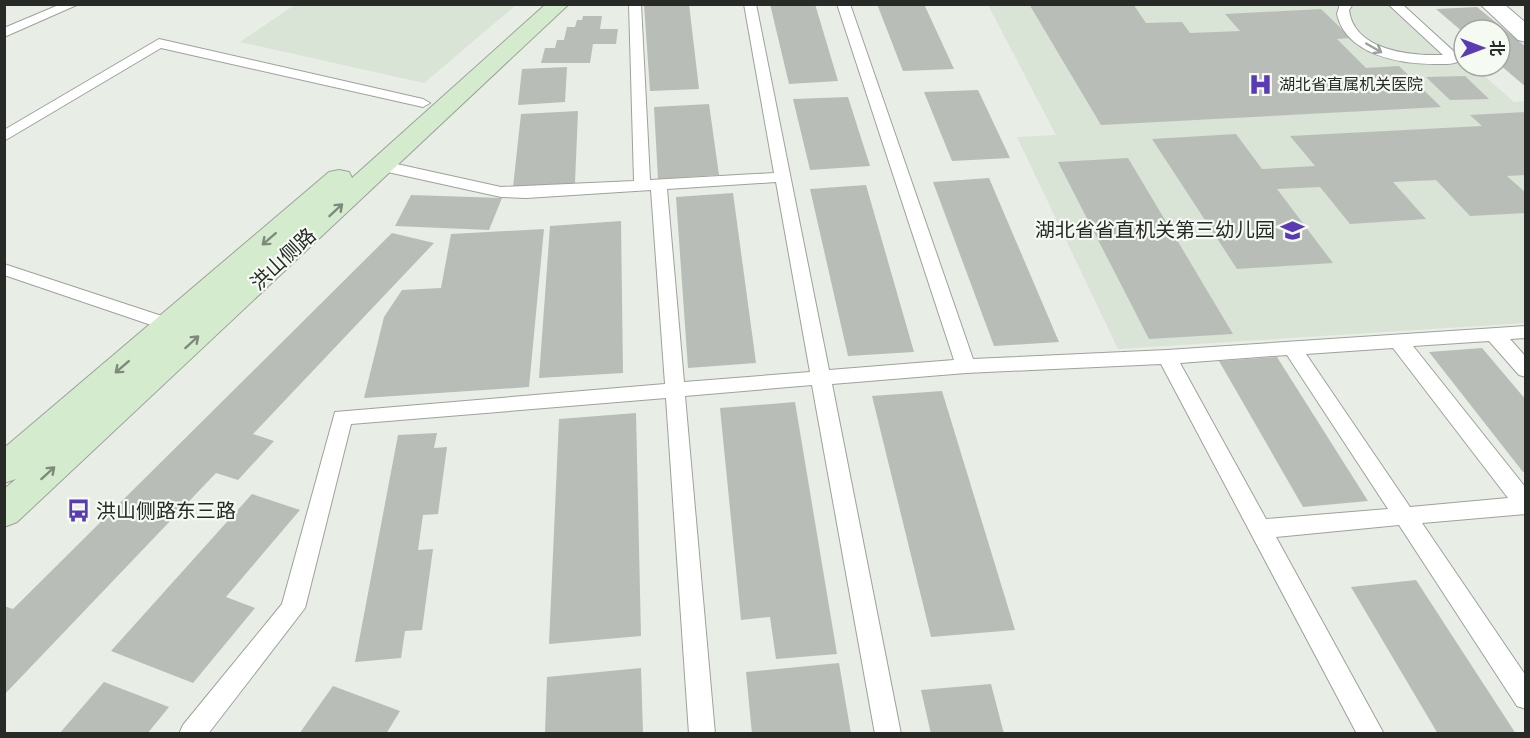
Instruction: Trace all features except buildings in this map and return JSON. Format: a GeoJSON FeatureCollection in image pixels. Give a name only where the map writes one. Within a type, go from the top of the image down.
{"type":"FeatureCollection","features":[{"type":"Feature","properties":{"kind":"main road","name":"洪山侧路"},"geometry":{"type":"LineString","coordinates":[[4,469],[423,103],[532,4]]}},
{"type":"Feature","properties":{"kind":"main road","name":"洪山侧路"},"geometry":{"type":"LineString","coordinates":[[4,512],[559,4]]}},
{"type":"Feature","properties":{"kind":"street"},"geometry":{"type":"LineString","coordinates":[[1490,4],[1526,35]]}},
{"type":"Feature","properties":{"kind":"lane"},"geometry":{"type":"LineString","coordinates":[[4,33],[72,4]]}},
{"type":"Feature","properties":{"kind":"lane"},"geometry":{"type":"LineString","coordinates":[[635,4],[651,186],[675,389],[702,734]]}},
{"type":"Feature","properties":{"kind":"lane"},"geometry":{"type":"LineString","coordinates":[[750,4],[888,734]]}},
{"type":"Feature","properties":{"kind":"lane"},"geometry":{"type":"LineString","coordinates":[[843,4],[966,366]]}},
{"type":"Feature","properties":{"kind":"lane"},"geometry":{"type":"LineString","coordinates":[[1347,4],[1343,10],[1345,22],[1374,49],[1409,61],[1455,59],[1394,4]]}},
{"type":"Feature","properties":{"kind":"lane"},"geometry":{"type":"LineString","coordinates":[[4,137],[159,43],[423,103]]}},
{"type":"Feature","properties":{"kind":"lane"},"geometry":{"type":"LineString","coordinates":[[383,166],[501,192],[651,186],[783,177]]}},
{"type":"Feature","properties":{"kind":"lane"},"geometry":{"type":"LineString","coordinates":[[4,270],[170,325]]}},
{"type":"Feature","properties":{"kind":"lane"},"geometry":{"type":"LineString","coordinates":[[192,734],[293,608],[342,417],[966,366],[1167,357],[1526,332]]}},
{"type":"Feature","properties":{"kind":"lane"},"geometry":{"type":"LineString","coordinates":[[1494,334],[1526,370]]}},
{"type":"Feature","properties":{"kind":"lane"},"geometry":{"type":"LineString","coordinates":[[1398,341],[1525,505]]}},
{"type":"Feature","properties":{"kind":"lane"},"geometry":{"type":"LineString","coordinates":[[1293,349],[1526,698]]}},
{"type":"Feature","properties":{"kind":"lane"},"geometry":{"type":"LineString","coordinates":[[1167,357],[1371,734]]}},
{"type":"Feature","properties":{"kind":"lane"},"geometry":{"type":"LineString","coordinates":[[1260,529],[1525,505]]}},
{"type":"Feature","properties":{"kind":"shaded area"},"geometry":{"type":"Polygon","coordinates":[[[296,4],[516,5],[424,83],[240,42],[296,4]]]}},
{"type":"Feature","properties":{"kind":"shaded area","name":"湖北省省直机关第三幼儿园"},"geometry":{"type":"Polygon","coordinates":[[[988,5],[1403,5],[1452,48],[1452,78],[1487,78],[1514,102],[1525,101],[1525,323],[1118,349],[1017,137],[1056,135],[988,5]]]}},
{"type":"Feature","properties":{"kind":"place","name":"湖北省直属机关医院"},"geometry":{"type":"Point","coordinates":[1261,84]}},
{"type":"Feature","properties":{"kind":"place","name":"湖北省省直机关第三幼儿园"},"geometry":{"type":"Point","coordinates":[1293,230]}},
{"type":"Feature","properties":{"kind":"place","name":"洪山侧路东三路"},"geometry":{"type":"Point","coordinates":[78,511]}}]}
